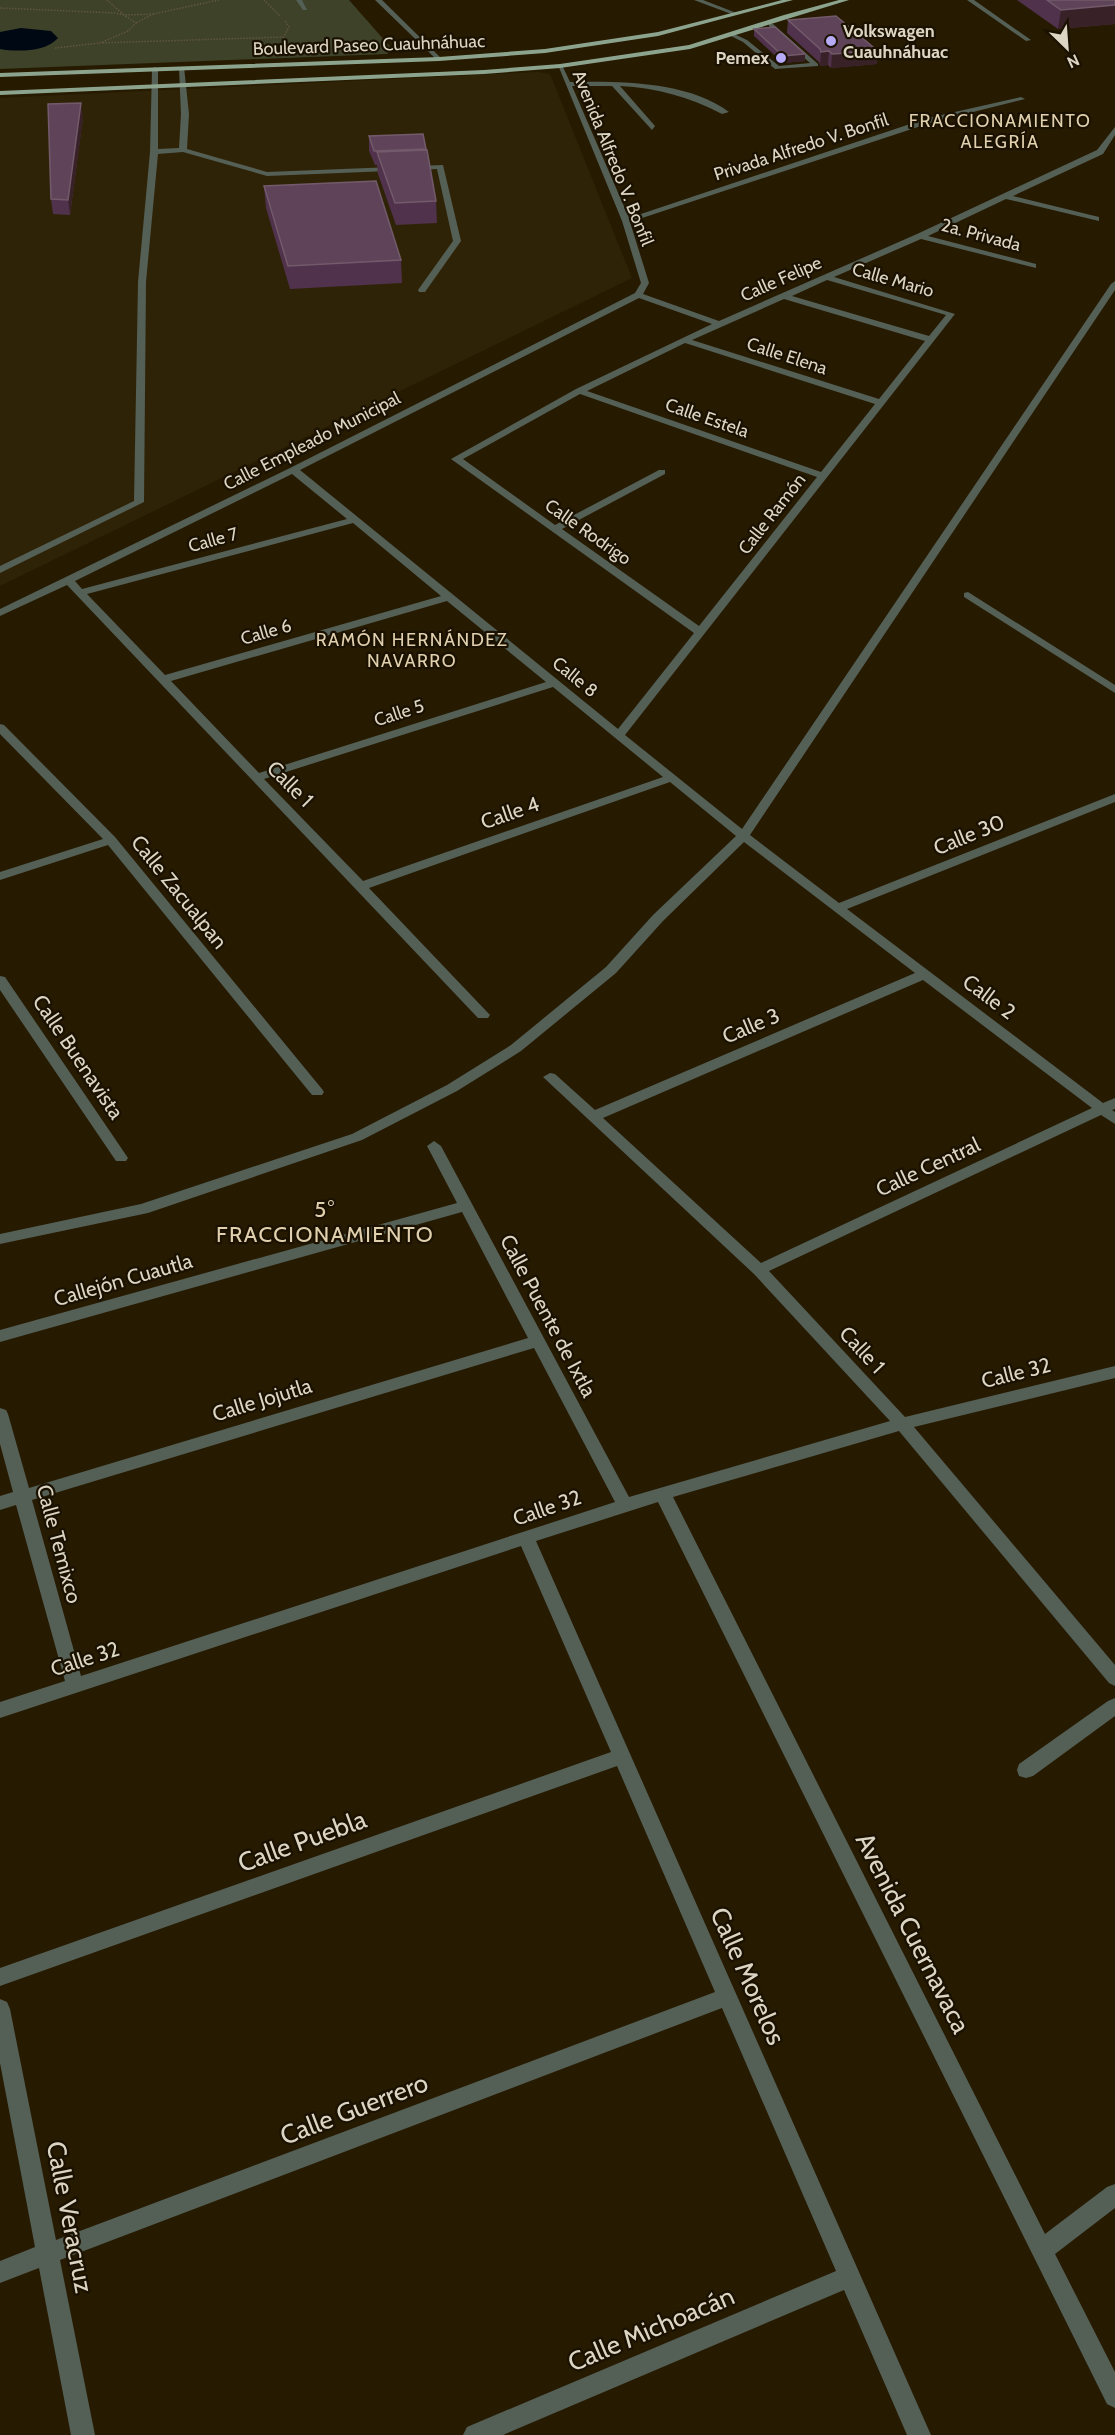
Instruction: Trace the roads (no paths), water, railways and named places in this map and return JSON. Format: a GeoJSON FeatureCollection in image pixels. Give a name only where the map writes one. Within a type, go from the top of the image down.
{"type":"FeatureCollection","features":[{"type":"Feature","properties":{"kind":"main road","name":"Boulevard Paseo Cuauhnáhuac"},"geometry":{"type":"LineString","coordinates":[[736,14],[750,4],[765,0]]}},
{"type":"Feature","properties":{"kind":"main road","name":"Boulevard Paseo Cuauhnáhuac"},"geometry":{"type":"LineString","coordinates":[[0,75],[439,59],[545,51],[658,34],[790,0]]}},
{"type":"Feature","properties":{"kind":"main road","name":"Boulevard Paseo Cuauhnáhuac"},"geometry":{"type":"LineString","coordinates":[[690,46],[846,0]]}},
{"type":"Feature","properties":{"kind":"main road","name":"Boulevard Paseo Cuauhnáhuac"},"geometry":{"type":"LineString","coordinates":[[0,93],[484,72],[560,66],[690,46],[734,36],[854,0]]}},
{"type":"Feature","properties":{"kind":"main road"},"geometry":{"type":"LineString","coordinates":[[220,84],[213,74],[215,69],[222,66]]}},
{"type":"Feature","properties":{"kind":"street"},"geometry":{"type":"LineString","coordinates":[[299,0],[305,9]]}},
{"type":"Feature","properties":{"kind":"street"},"geometry":{"type":"LineString","coordinates":[[378,0],[439,59]]}},
{"type":"Feature","properties":{"kind":"street"},"geometry":{"type":"LineString","coordinates":[[697,0],[736,14]]}},
{"type":"Feature","properties":{"kind":"street"},"geometry":{"type":"LineString","coordinates":[[970,0],[1028,40]]}},
{"type":"Feature","properties":{"kind":"street"},"geometry":{"type":"LineString","coordinates":[[734,36],[746,41],[777,68],[816,65],[771,25]]}},
{"type":"Feature","properties":{"kind":"street"},"geometry":{"type":"LineString","coordinates":[[793,52],[802,51]]}},
{"type":"Feature","properties":{"kind":"street"},"geometry":{"type":"LineString","coordinates":[[761,54],[772,54]]}},
{"type":"Feature","properties":{"kind":"street","name":"Avenida Alfredo V. Bonfil"},"geometry":{"type":"LineString","coordinates":[[560,66],[626,220],[645,283],[638,295]]}},
{"type":"Feature","properties":{"kind":"street"},"geometry":{"type":"LineString","coordinates":[[182,68],[183,150]]}},
{"type":"Feature","properties":{"kind":"street"},"geometry":{"type":"LineString","coordinates":[[0,570],[138,502],[142,282],[154,152],[155,69]]}},
{"type":"Feature","properties":{"kind":"street"},"geometry":{"type":"LineString","coordinates":[[614,83],[652,128]]}},
{"type":"Feature","properties":{"kind":"street"},"geometry":{"type":"LineString","coordinates":[[567,84],[614,83],[665,88],[705,101],[725,112]]}},
{"type":"Feature","properties":{"kind":"street","name":"Privada Alfredo V. Bonfil"},"geometry":{"type":"LineString","coordinates":[[626,220],[931,120],[1021,99]]}},
{"type":"Feature","properties":{"kind":"street","name":"Calle Felipe"},"geometry":{"type":"LineString","coordinates":[[456,459],[579,392],[684,340],[920,236],[1100,152],[1115,129]]}},
{"type":"Feature","properties":{"kind":"street"},"geometry":{"type":"LineString","coordinates":[[154,152],[183,150],[267,174],[440,167],[457,241],[422,290]]}},
{"type":"Feature","properties":{"kind":"street"},"geometry":{"type":"LineString","coordinates":[[1005,196],[1096,219]]}},
{"type":"Feature","properties":{"kind":"street","name":"2a. Privada"},"geometry":{"type":"LineString","coordinates":[[920,236],[1033,266]]}},
{"type":"Feature","properties":{"kind":"street","name":"Calle Mario"},"geometry":{"type":"LineString","coordinates":[[826,277],[951,314]]}},
{"type":"Feature","properties":{"kind":"street"},"geometry":{"type":"LineString","coordinates":[[0,1239],[143,1209],[357,1137],[411,1111],[516,1048],[611,970],[658,918],[743,836],[1115,284]]}},
{"type":"Feature","properties":{"kind":"street"},"geometry":{"type":"LineString","coordinates":[[638,295],[719,324]]}},
{"type":"Feature","properties":{"kind":"street","name":"Calle Empleado Municipal"},"geometry":{"type":"LineString","coordinates":[[0,613],[293,470],[638,295]]}},
{"type":"Feature","properties":{"kind":"street"},"geometry":{"type":"LineString","coordinates":[[784,296],[931,340]]}},
{"type":"Feature","properties":{"kind":"street","name":"Calle Ramón"},"geometry":{"type":"LineString","coordinates":[[619,735],[951,314]]}},
{"type":"Feature","properties":{"kind":"street","name":"Calle Elena"},"geometry":{"type":"LineString","coordinates":[[684,340],[881,403]]}},
{"type":"Feature","properties":{"kind":"street","name":"Calle Estela"},"geometry":{"type":"LineString","coordinates":[[579,392],[824,476]]}},
{"type":"Feature","properties":{"kind":"street","name":"Calle Rodrigo"},"geometry":{"type":"LineString","coordinates":[[456,459],[700,632]]}},
{"type":"Feature","properties":{"kind":"street","name":"Calle 8"},"geometry":{"type":"LineString","coordinates":[[293,470],[743,836],[838,908]]}},
{"type":"Feature","properties":{"kind":"street"},"geometry":{"type":"LineString","coordinates":[[555,529],[662,472]]}},
{"type":"Feature","properties":{"kind":"street","name":"Calle 7"},"geometry":{"type":"LineString","coordinates":[[79,593],[354,520]]}},
{"type":"Feature","properties":{"kind":"street","name":"Calle 1"},"geometry":{"type":"LineString","coordinates":[[68,580],[483,1015]]}},
{"type":"Feature","properties":{"kind":"street"},"geometry":{"type":"LineString","coordinates":[[968,595],[1115,690]]}},
{"type":"Feature","properties":{"kind":"street","name":"Calle 6"},"geometry":{"type":"LineString","coordinates":[[162,680],[448,597]]}},
{"type":"Feature","properties":{"kind":"street","name":"Calle 5"},"geometry":{"type":"LineString","coordinates":[[255,778],[554,683]]}},
{"type":"Feature","properties":{"kind":"street","name":"Calle Zacualpan"},"geometry":{"type":"LineString","coordinates":[[0,727],[111,840],[317,1092]]}},
{"type":"Feature","properties":{"kind":"street","name":"Calle 4"},"geometry":{"type":"LineString","coordinates":[[362,886],[671,778]]}},
{"type":"Feature","properties":{"kind":"street","name":"Calle 30"},"geometry":{"type":"LineString","coordinates":[[838,908],[1115,798]]}},
{"type":"Feature","properties":{"kind":"street"},"geometry":{"type":"LineString","coordinates":[[0,876],[111,840]]}},
{"type":"Feature","properties":{"kind":"street","name":"Calle 2"},"geometry":{"type":"LineString","coordinates":[[838,908],[1108,1106],[1115,1119]]}},
{"type":"Feature","properties":{"kind":"street","name":"Calle 3"},"geometry":{"type":"LineString","coordinates":[[594,1116],[925,974]]}},
{"type":"Feature","properties":{"kind":"street","name":"Calle Buenavista"},"geometry":{"type":"LineString","coordinates":[[0,980],[121,1158]]}},
{"type":"Feature","properties":{"kind":"street","name":"Calle 1"},"geometry":{"type":"LineString","coordinates":[[550,1077],[759,1270],[903,1424],[1115,1678]]}},
{"type":"Feature","properties":{"kind":"street","name":"Calle Central"},"geometry":{"type":"LineString","coordinates":[[759,1270],[1108,1106]]}},
{"type":"Feature","properties":{"kind":"street","name":"Calle Puente de Ixtla"},"geometry":{"type":"LineString","coordinates":[[434,1146],[625,1505]]}},
{"type":"Feature","properties":{"kind":"street","name":"Callejón Cuautla"},"geometry":{"type":"LineString","coordinates":[[0,1336],[466,1206]]}},
{"type":"Feature","properties":{"kind":"street","name":"Calle Jojutla"},"geometry":{"type":"LineString","coordinates":[[0,1503],[538,1341]]}},
{"type":"Feature","properties":{"kind":"street","name":"Calle 32"},"geometry":{"type":"LineString","coordinates":[[0,1710],[625,1505],[903,1424],[1115,1372]]}},
{"type":"Feature","properties":{"kind":"street","name":"Calle Temixco"},"geometry":{"type":"LineString","coordinates":[[0,1414],[75,1686]]}},
{"type":"Feature","properties":{"kind":"street","name":"Avenida Cuernavaca"},"geometry":{"type":"LineString","coordinates":[[663,1494],[1115,2396]]}},
{"type":"Feature","properties":{"kind":"street","name":"Calle Morelos"},"geometry":{"type":"LineString","coordinates":[[527,1539],[919,2435]]}},
{"type":"Feature","properties":{"kind":"street"},"geometry":{"type":"LineString","coordinates":[[1026,1770],[1115,1706]]}},
{"type":"Feature","properties":{"kind":"street","name":"Calle Puebla"},"geometry":{"type":"LineString","coordinates":[[0,1977],[623,1756]]}},
{"type":"Feature","properties":{"kind":"street","name":"Calle Guerrero"},"geometry":{"type":"LineString","coordinates":[[0,2272],[728,1996]]}},
{"type":"Feature","properties":{"kind":"street","name":"Calle Veracruz"},"geometry":{"type":"LineString","coordinates":[[0,2009],[83,2435]]}},
{"type":"Feature","properties":{"kind":"street"},"geometry":{"type":"LineString","coordinates":[[1042,2250],[1115,2195]]}},
{"type":"Feature","properties":{"kind":"street","name":"Calle Michoacán"},"geometry":{"type":"LineString","coordinates":[[475,2435],[850,2276]]}},
{"type":"Feature","properties":{"kind":"place","name":"Volkswagen Cuauhnáhuac"},"geometry":{"type":"Point","coordinates":[831,41]}},
{"type":"Feature","properties":{"kind":"place","name":"Pemex"},"geometry":{"type":"Point","coordinates":[781,58]}},
{"type":"Feature","properties":{"kind":"district","name":"FRACCIONAMIENTO ALEGRÍA"},"geometry":{"type":"Point","coordinates":[1000,131]}},
{"type":"Feature","properties":{"kind":"district","name":"RAMÓN HERNÁNDEZ NAVARRO"},"geometry":{"type":"Point","coordinates":[412,650]}},
{"type":"Feature","properties":{"kind":"district","name":"5° FRACCIONAMIENTO"},"geometry":{"type":"Point","coordinates":[325,1222]}}]}
